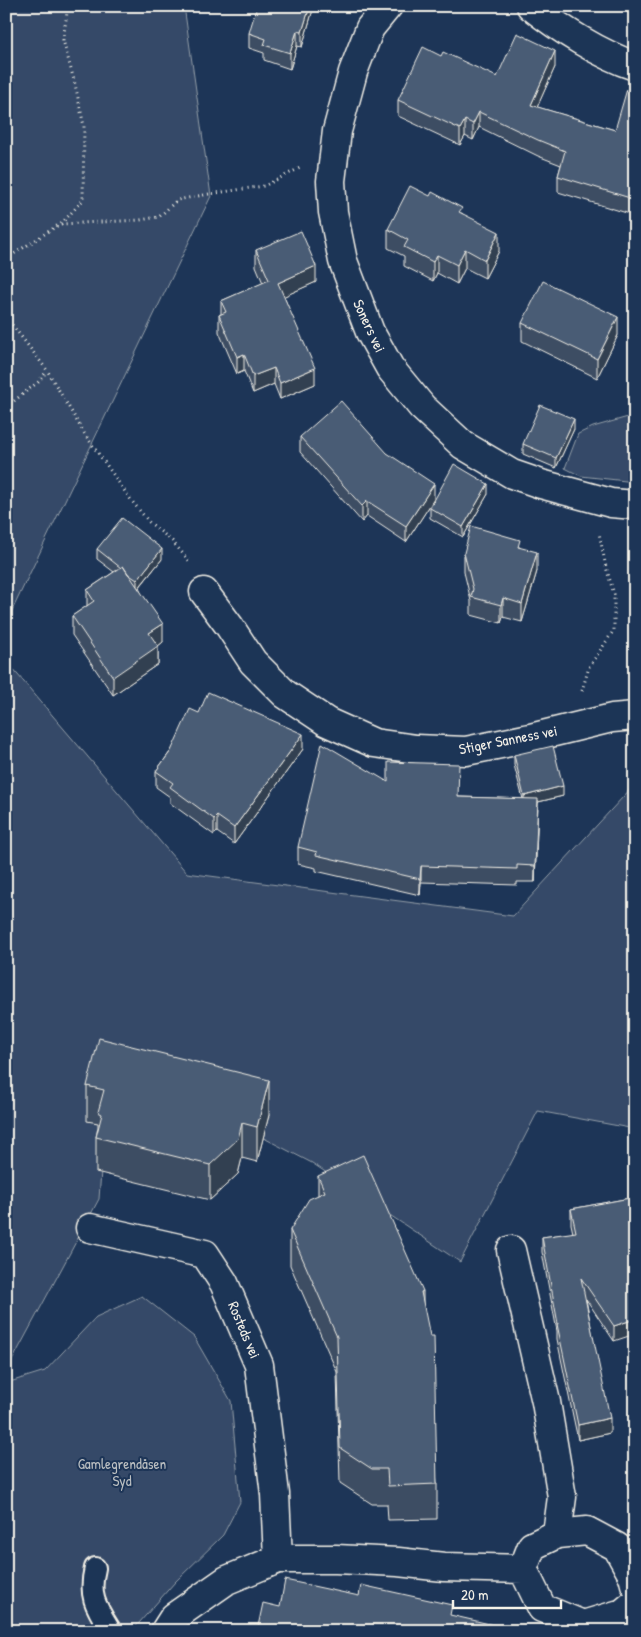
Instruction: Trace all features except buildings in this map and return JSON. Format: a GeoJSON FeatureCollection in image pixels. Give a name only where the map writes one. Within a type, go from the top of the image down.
{"type":"FeatureCollection","features":[{"type":"Feature","properties":{"kind":"street","name":"Soners vei"},"geometry":{"type":"LineString","coordinates":[[388,6],[370,28],[353,72],[337,131],[331,181],[333,212],[343,261],[370,332],[390,368],[422,408],[463,445],[512,474],[592,498],[612,503],[635,505]]}},
{"type":"Feature","properties":{"kind":"street"},"geometry":{"type":"LineString","coordinates":[[530,6],[560,29],[635,66]]}},
{"type":"Feature","properties":{"kind":"street","name":"Stiger Sanness vei"},"geometry":{"type":"LineString","coordinates":[[204,592],[253,662],[285,694],[327,722],[374,743],[416,749],[466,752],[612,718],[635,716]]}},
{"type":"Feature","properties":{"kind":"street","name":"Rosteds vei"},"geometry":{"type":"LineString","coordinates":[[90,1228],[205,1254],[224,1283],[259,1365],[275,1494],[278,1559]]}},
{"type":"Feature","properties":{"kind":"street"},"geometry":{"type":"LineString","coordinates":[[511,1250],[546,1402],[562,1497],[557,1534]]}},
{"type":"Feature","properties":{"kind":"street"},"geometry":{"type":"LineString","coordinates":[[635,1584],[633,1576],[617,1547],[587,1531],[557,1534],[532,1546],[523,1569],[542,1608],[583,1625],[623,1613],[635,1603]]}},
{"type":"Feature","properties":{"kind":"street"},"geometry":{"type":"LineString","coordinates":[[165,1631],[174,1617],[227,1580],[278,1559],[336,1559],[398,1562],[444,1567],[523,1569]]}},
{"type":"Feature","properties":{"kind":"lane"},"geometry":{"type":"LineString","coordinates":[[94,1568],[91,1583],[92,1594],[111,1631]]}},
{"type":"Feature","properties":{"kind":"path"},"geometry":{"type":"LineString","coordinates":[[6,259],[60,224],[83,200],[84,126],[63,40],[68,6]]}},
{"type":"Feature","properties":{"kind":"path"},"geometry":{"type":"LineString","coordinates":[[60,224],[140,220],[159,217],[177,200],[264,186],[301,167],[333,163]]}},
{"type":"Feature","properties":{"kind":"path"},"geometry":{"type":"LineString","coordinates":[[6,317],[47,370],[109,470],[148,522],[172,541],[196,570],[204,592]]}},
{"type":"Feature","properties":{"kind":"path"},"geometry":{"type":"LineString","coordinates":[[6,412],[10,405],[38,382],[47,370]]}},
{"type":"Feature","properties":{"kind":"path"},"geometry":{"type":"LineString","coordinates":[[581,726],[580,700],[589,667],[614,630],[614,594],[606,567],[592,498]]}},
{"type":"Feature","properties":{"kind":"green space"},"geometry":{"type":"Polygon","coordinates":[[[6,6],[184,6],[211,196],[6,623],[6,6]]]}},
{"type":"Feature","properties":{"kind":"green space"},"geometry":{"type":"Polygon","coordinates":[[[635,415],[635,482],[581,476],[565,468],[578,434],[593,427],[635,415]]]}},
{"type":"Feature","properties":{"kind":"green space"},"geometry":{"type":"Polygon","coordinates":[[[6,661],[187,873],[513,916],[635,784],[635,1129],[538,1111],[460,1262],[312,1163],[109,1058],[99,1199],[6,1372],[6,661]]]}},
{"type":"Feature","properties":{"kind":"green space","name":"Gamlegrendåsen Syd"},"geometry":{"type":"Polygon","coordinates":[[[142,1296],[194,1337],[231,1401],[240,1502],[223,1535],[175,1582],[132,1631],[6,1631],[6,1379],[13,1381],[45,1371],[96,1317],[142,1296]]]}}]}
